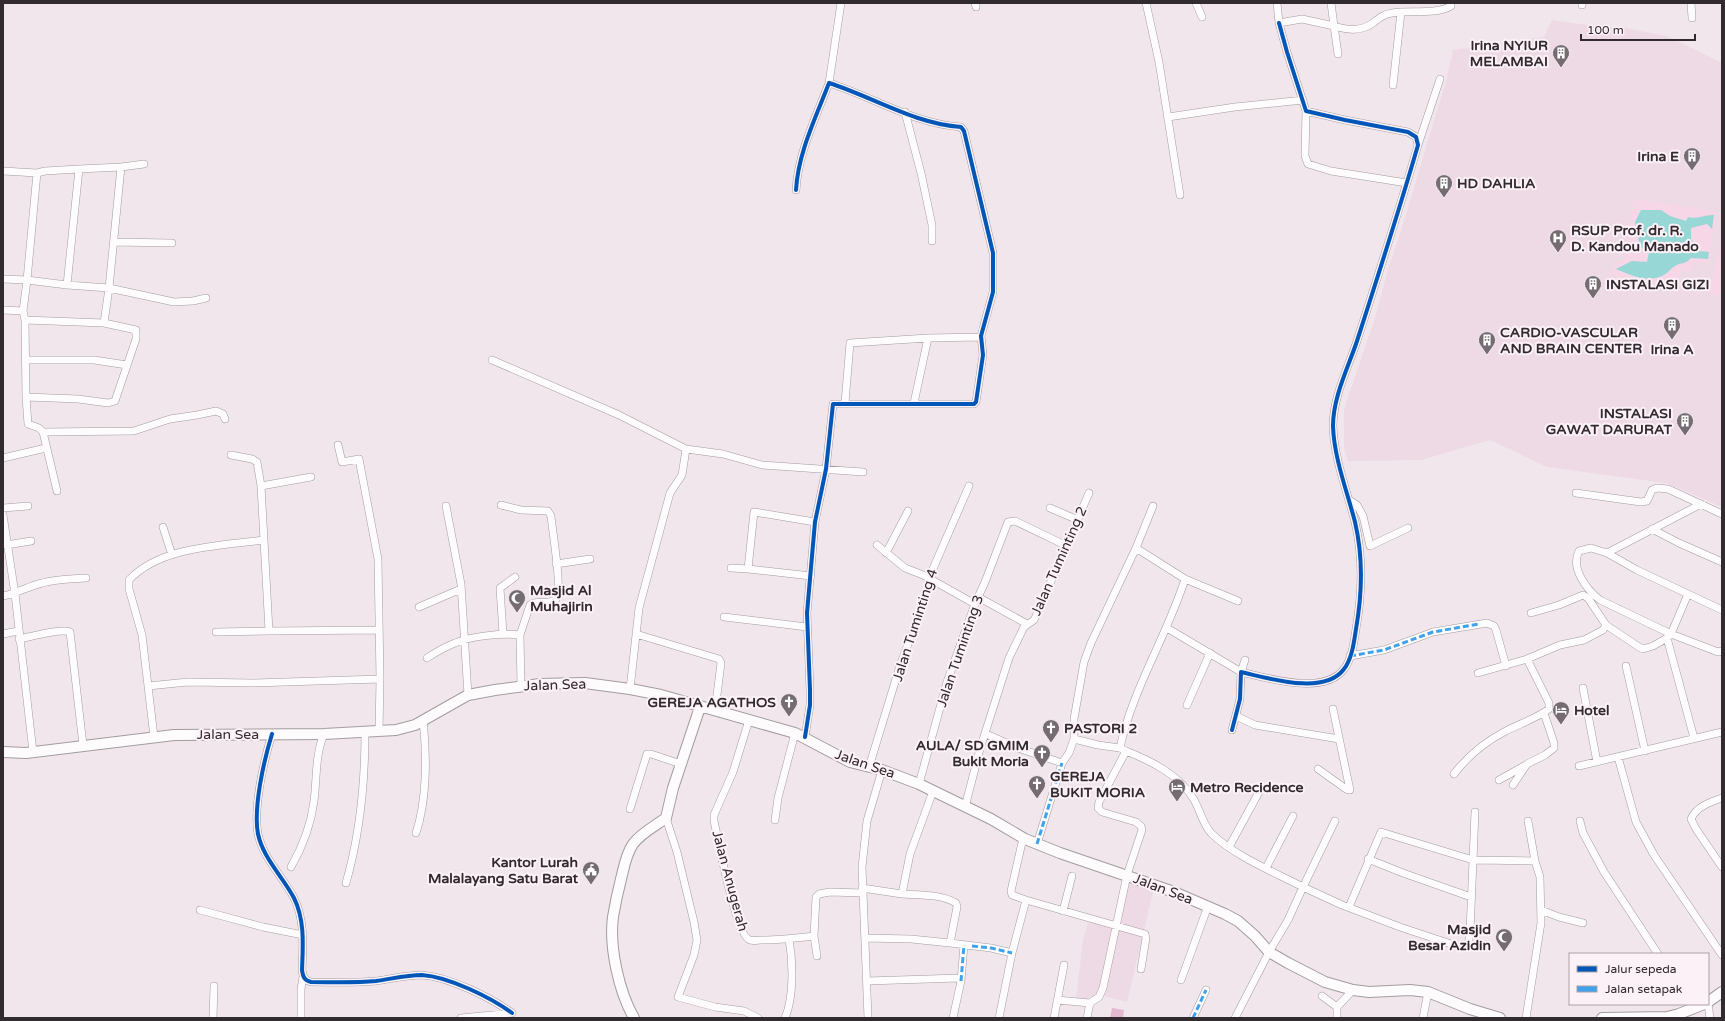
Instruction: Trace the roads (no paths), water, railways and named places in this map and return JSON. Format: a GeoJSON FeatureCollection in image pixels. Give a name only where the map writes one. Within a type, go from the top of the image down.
{"type":"FeatureCollection","features":[{"type":"Feature","properties":{"kind":"main road","name":"Jalan Sea"},"geometry":{"type":"LineString","coordinates":[[3,752],[33,752],[174,735],[324,734],[401,729],[423,720],[468,695],[521,686],[558,683],[585,682],[630,689],[661,695],[800,735],[850,762],[882,770],[918,784],[991,819],[1022,838],[1127,875],[1208,906],[1238,921],[1255,936],[1269,952],[1324,982],[1352,990],[1384,992],[1410,990],[1428,992],[1470,1009],[1500,1018]]}},
{"type":"Feature","properties":{"kind":"main road"},"geometry":{"type":"LineString","coordinates":[[634,1018],[624,996],[616,965],[612,935],[613,918],[627,855],[637,839],[666,818],[673,788],[700,707]]}},
{"type":"Feature","properties":{"kind":"main road"},"geometry":{"type":"LineString","coordinates":[[1709,1002],[1722,992]]}},
{"type":"Feature","properties":{"kind":"main road"},"geometry":{"type":"LineString","coordinates":[[1602,1018],[1667,1017],[1691,1007]]}},
{"type":"Feature","properties":{"kind":"street"},"geometry":{"type":"LineString","coordinates":[[796,190],[801,157],[829,83],[841,3]]}},
{"type":"Feature","properties":{"kind":"street"},"geometry":{"type":"LineString","coordinates":[[1146,3],[1157,50],[1180,195]]}},
{"type":"Feature","properties":{"kind":"street"},"geometry":{"type":"LineString","coordinates":[[1196,3],[1202,17]]}},
{"type":"Feature","properties":{"kind":"street"},"geometry":{"type":"LineString","coordinates":[[1277,3],[1279,23],[1306,111],[1305,156],[1308,164],[1331,171],[1407,183]]}},
{"type":"Feature","properties":{"kind":"street"},"geometry":{"type":"LineString","coordinates":[[1331,3],[1338,54]]}},
{"type":"Feature","properties":{"kind":"street"},"geometry":{"type":"LineString","coordinates":[[1279,23],[1302,19],[1347,30],[1360,29],[1386,14],[1441,10],[1451,6],[1451,3]]}},
{"type":"Feature","properties":{"kind":"street"},"geometry":{"type":"LineString","coordinates":[[1692,3],[1692,18]]}},
{"type":"Feature","properties":{"kind":"street"},"geometry":{"type":"LineString","coordinates":[[1393,85],[1402,12]]}},
{"type":"Feature","properties":{"kind":"street"},"geometry":{"type":"LineString","coordinates":[[1167,628],[1241,672],[1299,683],[1332,680],[1345,669],[1350,656],[1358,621],[1360,566],[1359,543],[1334,434],[1335,411],[1338,395],[1356,344],[1440,79]]}},
{"type":"Feature","properties":{"kind":"street"},"geometry":{"type":"LineString","coordinates":[[775,820],[778,798],[810,705],[810,675],[806,626],[815,522],[826,469],[833,404],[974,404],[976,402],[983,355],[981,337],[993,292],[993,253],[962,127],[945,126],[932,123],[851,90],[829,83]]}},
{"type":"Feature","properties":{"kind":"street"},"geometry":{"type":"LineString","coordinates":[[1168,117],[1235,107],[1303,100]]}},
{"type":"Feature","properties":{"kind":"street"},"geometry":{"type":"LineString","coordinates":[[1306,111],[1408,132],[1416,137],[1418,145]]}},
{"type":"Feature","properties":{"kind":"street"},"geometry":{"type":"LineString","coordinates":[[905,112],[921,173],[932,226],[932,241]]}},
{"type":"Feature","properties":{"kind":"street"},"geometry":{"type":"LineString","coordinates":[[3,171],[37,173],[144,164]]}},
{"type":"Feature","properties":{"kind":"street"},"geometry":{"type":"LineString","coordinates":[[104,323],[121,167]]}},
{"type":"Feature","properties":{"kind":"street"},"geometry":{"type":"LineString","coordinates":[[68,285],[79,169]]}},
{"type":"Feature","properties":{"kind":"street"},"geometry":{"type":"LineString","coordinates":[[37,173],[23,311],[26,320],[26,397],[28,424],[39,428],[42,432],[57,491]]}},
{"type":"Feature","properties":{"kind":"street"},"geometry":{"type":"LineString","coordinates":[[114,242],[172,243]]}},
{"type":"Feature","properties":{"kind":"street"},"geometry":{"type":"LineString","coordinates":[[3,279],[109,288],[174,302],[206,298]]}},
{"type":"Feature","properties":{"kind":"street"},"geometry":{"type":"LineString","coordinates":[[3,310],[23,311]]}},
{"type":"Feature","properties":{"kind":"street"},"geometry":{"type":"LineString","coordinates":[[26,320],[104,323],[136,330],[136,339],[117,397],[113,403],[26,397]]}},
{"type":"Feature","properties":{"kind":"street"},"geometry":{"type":"LineString","coordinates":[[845,403],[850,343],[928,338],[981,337]]}},
{"type":"Feature","properties":{"kind":"street"},"geometry":{"type":"LineString","coordinates":[[914,403],[928,338]]}},
{"type":"Feature","properties":{"kind":"street"},"geometry":{"type":"LineString","coordinates":[[25,360],[94,360],[127,365]]}},
{"type":"Feature","properties":{"kind":"street"},"geometry":{"type":"LineString","coordinates":[[492,360],[619,415],[686,449],[723,454],[762,465],[863,472]]}},
{"type":"Feature","properties":{"kind":"street"},"geometry":{"type":"LineString","coordinates":[[42,432],[134,431],[170,419],[216,411],[222,414],[225,419]]}},
{"type":"Feature","properties":{"kind":"street"},"geometry":{"type":"LineString","coordinates":[[338,445],[342,462],[359,459],[378,559],[380,731]]}},
{"type":"Feature","properties":{"kind":"street"},"geometry":{"type":"LineString","coordinates":[[3,458],[46,448]]}},
{"type":"Feature","properties":{"kind":"street"},"geometry":{"type":"LineString","coordinates":[[630,689],[639,608],[661,521],[673,486],[682,475],[686,449]]}},
{"type":"Feature","properties":{"kind":"street"},"geometry":{"type":"LineString","coordinates":[[231,455],[252,459],[257,462],[261,486],[269,631]]}},
{"type":"Feature","properties":{"kind":"street"},"geometry":{"type":"LineString","coordinates":[[261,486],[311,477]]}},
{"type":"Feature","properties":{"kind":"street","name":"Jalan Tuminting 4"},"geometry":{"type":"LineString","coordinates":[[869,767],[899,669],[924,600],[929,578],[969,486]]}},
{"type":"Feature","properties":{"kind":"street"},"geometry":{"type":"LineString","coordinates":[[1576,493],[1641,502],[1647,501],[1652,490],[1662,488],[1668,489],[1722,514]]}},
{"type":"Feature","properties":{"kind":"street","name":"Jalan Tuminting 2"},"geometry":{"type":"LineString","coordinates":[[965,807],[1008,663],[1021,632],[1027,624],[1034,620],[1036,616],[1089,493]]}},
{"type":"Feature","properties":{"kind":"street"},"geometry":{"type":"LineString","coordinates":[[1349,500],[1357,505],[1363,516],[1370,546],[1408,528]]}},
{"type":"Feature","properties":{"kind":"street"},"geometry":{"type":"LineString","coordinates":[[1607,553],[1701,504]]}},
{"type":"Feature","properties":{"kind":"street"},"geometry":{"type":"LineString","coordinates":[[501,505],[526,511],[548,511],[550,516],[560,590],[558,598],[547,603],[536,603],[530,605],[520,635],[521,686]]}},
{"type":"Feature","properties":{"kind":"street"},"geometry":{"type":"LineString","coordinates":[[3,508],[28,506]]}},
{"type":"Feature","properties":{"kind":"street"},"geometry":{"type":"LineString","coordinates":[[446,506],[461,589],[468,695]]}},
{"type":"Feature","properties":{"kind":"street"},"geometry":{"type":"LineString","coordinates":[[1037,844],[1062,763],[1074,739],[1074,723],[1084,662],[1091,643],[1136,548],[1153,506]]}},
{"type":"Feature","properties":{"kind":"street"},"geometry":{"type":"LineString","coordinates":[[1050,508],[1078,520]]}},
{"type":"Feature","properties":{"kind":"street"},"geometry":{"type":"LineString","coordinates":[[886,553],[908,510]]}},
{"type":"Feature","properties":{"kind":"street"},"geometry":{"type":"LineString","coordinates":[[748,570],[754,512],[815,522]]}},
{"type":"Feature","properties":{"kind":"street"},"geometry":{"type":"LineString","coordinates":[[3,515],[6,546],[15,594],[33,752]]}},
{"type":"Feature","properties":{"kind":"street","name":"Jalan Tuminting 3"},"geometry":{"type":"LineString","coordinates":[[918,784],[947,682],[975,604],[1009,521],[1015,521],[1067,546]]}},
{"type":"Feature","properties":{"kind":"street"},"geometry":{"type":"LineString","coordinates":[[163,527],[172,555]]}},
{"type":"Feature","properties":{"kind":"street"},"geometry":{"type":"LineString","coordinates":[[1652,529],[1722,562]]}},
{"type":"Feature","properties":{"kind":"street"},"geometry":{"type":"LineString","coordinates":[[154,737],[142,635],[128,584],[136,573],[172,555],[216,546],[264,540]]}},
{"type":"Feature","properties":{"kind":"street"},"geometry":{"type":"LineString","coordinates":[[6,546],[31,541]]}},
{"type":"Feature","properties":{"kind":"street"},"geometry":{"type":"LineString","coordinates":[[877,545],[905,568],[929,578],[975,604]]}},
{"type":"Feature","properties":{"kind":"street"},"geometry":{"type":"LineString","coordinates":[[1136,548],[1185,579],[1238,601]]}},
{"type":"Feature","properties":{"kind":"street"},"geometry":{"type":"LineString","coordinates":[[1722,610],[1637,570],[1597,549],[1585,549],[1579,551],[1576,557],[1577,569],[1592,592],[1600,600],[1669,636],[1722,652]]}},
{"type":"Feature","properties":{"kind":"street"},"geometry":{"type":"LineString","coordinates":[[556,564],[590,559]]}},
{"type":"Feature","properties":{"kind":"street"},"geometry":{"type":"LineString","coordinates":[[731,568],[810,576]]}},
{"type":"Feature","properties":{"kind":"street"},"geometry":{"type":"LineString","coordinates":[[502,634],[500,588],[515,577]]}},
{"type":"Feature","properties":{"kind":"street"},"geometry":{"type":"LineString","coordinates":[[3,596],[15,594],[41,583],[54,580],[86,578]]}},
{"type":"Feature","properties":{"kind":"street"},"geometry":{"type":"LineString","coordinates":[[1056,1000],[1090,1003],[1097,1000],[1101,995],[1127,875],[1142,830],[1141,826],[1136,822],[1102,812],[1098,806],[1123,749],[1126,723],[1132,707],[1167,628],[1185,579]]}},
{"type":"Feature","properties":{"kind":"street"},"geometry":{"type":"LineString","coordinates":[[419,607],[461,589]]}},
{"type":"Feature","properties":{"kind":"street"},"geometry":{"type":"LineString","coordinates":[[1532,613],[1559,605],[1583,595],[1588,598],[1606,625],[1639,648],[1647,649],[1669,636],[1688,594]]}},
{"type":"Feature","properties":{"kind":"street"},"geometry":{"type":"LineString","coordinates":[[978,597],[1027,624]]}},
{"type":"Feature","properties":{"kind":"street"},"geometry":{"type":"LineString","coordinates":[[724,616],[806,626]]}},
{"type":"Feature","properties":{"kind":"street"},"geometry":{"type":"LineString","coordinates":[[1350,656],[1382,650],[1433,632],[1487,623],[1494,626],[1496,630],[1506,666]]}},
{"type":"Feature","properties":{"kind":"street"},"geometry":{"type":"LineString","coordinates":[[1478,673],[1527,659],[1560,645],[1584,640],[1603,630],[1606,625]]}},
{"type":"Feature","properties":{"kind":"street"},"geometry":{"type":"LineString","coordinates":[[3,634],[19,635],[67,630],[70,632],[83,745]]}},
{"type":"Feature","properties":{"kind":"street"},"geometry":{"type":"LineString","coordinates":[[216,632],[379,630]]}},
{"type":"Feature","properties":{"kind":"street"},"geometry":{"type":"LineString","coordinates":[[427,658],[464,639],[502,634],[520,635]]}},
{"type":"Feature","properties":{"kind":"street"},"geometry":{"type":"LineString","coordinates":[[636,634],[719,659],[721,663],[715,711]]}},
{"type":"Feature","properties":{"kind":"street"},"geometry":{"type":"LineString","coordinates":[[1669,636],[1694,738]]}},
{"type":"Feature","properties":{"kind":"street"},"geometry":{"type":"LineString","coordinates":[[1187,705],[1210,653]]}},
{"type":"Feature","properties":{"kind":"street"},"geometry":{"type":"LineString","coordinates":[[1454,774],[1466,760],[1490,741],[1504,732],[1544,713],[1549,709],[1549,703],[1527,659]]}},
{"type":"Feature","properties":{"kind":"street"},"geometry":{"type":"LineString","coordinates":[[1232,730],[1240,699],[1241,672],[1245,660]]}},
{"type":"Feature","properties":{"kind":"street"},"geometry":{"type":"LineString","coordinates":[[1626,666],[1645,751]]}},
{"type":"Feature","properties":{"kind":"street"},"geometry":{"type":"LineString","coordinates":[[148,686],[188,682],[254,683],[380,679]]}},
{"type":"Feature","properties":{"kind":"street"},"geometry":{"type":"LineString","coordinates":[[1583,688],[1597,762]]}},
{"type":"Feature","properties":{"kind":"street"},"geometry":{"type":"LineString","coordinates":[[1318,769],[1346,790],[1350,790],[1333,709]]}},
{"type":"Feature","properties":{"kind":"street"},"geometry":{"type":"LineString","coordinates":[[1500,780],[1545,755],[1554,748],[1554,743],[1544,713]]}},
{"type":"Feature","properties":{"kind":"street"},"geometry":{"type":"LineString","coordinates":[[1236,716],[1255,725],[1339,739]]}},
{"type":"Feature","properties":{"kind":"street"},"geometry":{"type":"LineString","coordinates":[[416,833],[423,797],[425,749],[423,720]]}},
{"type":"Feature","properties":{"kind":"street","name":"Jalan Anugerah"},"geometry":{"type":"LineString","coordinates":[[749,720],[733,772],[714,814],[714,821],[734,909],[745,938],[749,940],[789,939],[814,936]]}},
{"type":"Feature","properties":{"kind":"street"},"geometry":{"type":"LineString","coordinates":[[346,883],[360,819],[366,732]]}},
{"type":"Feature","properties":{"kind":"street"},"geometry":{"type":"LineString","coordinates":[[1579,766],[1722,732]]}},
{"type":"Feature","properties":{"kind":"street"},"geometry":{"type":"LineString","coordinates":[[272,734],[267,749],[258,802],[258,833],[267,856],[294,899],[300,917],[303,935],[303,977],[300,989],[301,1018]]}},
{"type":"Feature","properties":{"kind":"street"},"geometry":{"type":"LineString","coordinates":[[291,867],[306,839],[310,825],[317,763],[324,734]]}},
{"type":"Feature","properties":{"kind":"street"},"geometry":{"type":"LineString","coordinates":[[986,734],[1018,748],[1062,763]]}},
{"type":"Feature","properties":{"kind":"street"},"geometry":{"type":"LineString","coordinates":[[1074,739],[1123,749],[1166,771],[1186,789],[1197,807],[1207,829],[1229,847],[1266,868],[1303,887],[1400,928],[1464,948],[1468,947],[1469,944],[1475,812]]}},
{"type":"Feature","properties":{"kind":"street"},"geometry":{"type":"LineString","coordinates":[[630,809],[647,754],[681,764]]}},
{"type":"Feature","properties":{"kind":"street"},"geometry":{"type":"LineString","coordinates":[[1618,757],[1636,822],[1654,855],[1722,955]]}},
{"type":"Feature","properties":{"kind":"street"},"geometry":{"type":"LineString","coordinates":[[1512,785],[1527,764]]}},
{"type":"Feature","properties":{"kind":"street"},"geometry":{"type":"LineString","coordinates":[[868,1018],[862,867],[867,821],[882,770]]}},
{"type":"Feature","properties":{"kind":"street"},"geometry":{"type":"LineString","coordinates":[[902,894],[913,844],[933,791]]}},
{"type":"Feature","properties":{"kind":"street"},"geometry":{"type":"LineString","coordinates":[[1229,847],[1259,792]]}},
{"type":"Feature","properties":{"kind":"street"},"geometry":{"type":"LineString","coordinates":[[1722,798],[1706,804],[1694,814],[1691,819],[1696,829],[1722,867]]}},
{"type":"Feature","properties":{"kind":"street"},"geometry":{"type":"LineString","coordinates":[[1266,868],[1293,816]]}},
{"type":"Feature","properties":{"kind":"street"},"geometry":{"type":"LineString","coordinates":[[666,818],[677,852],[697,940],[694,955],[678,996],[715,1007],[744,1011],[758,1018]]}},
{"type":"Feature","properties":{"kind":"street"},"geometry":{"type":"LineString","coordinates":[[1235,1018],[1269,952],[1288,920],[1335,821]]}},
{"type":"Feature","properties":{"kind":"street"},"geometry":{"type":"LineString","coordinates":[[1526,1018],[1536,964],[1541,910],[1540,877],[1535,861],[1528,821]]}},
{"type":"Feature","properties":{"kind":"street"},"geometry":{"type":"LineString","coordinates":[[1580,821],[1583,833],[1604,872],[1657,953]]}},
{"type":"Feature","properties":{"kind":"street"},"geometry":{"type":"LineString","coordinates":[[1349,907],[1368,859],[1381,832],[1473,860],[1535,861]]}},
{"type":"Feature","properties":{"kind":"street"},"geometry":{"type":"LineString","coordinates":[[1022,838],[1011,891],[1012,895],[1146,935],[1141,969]]}},
{"type":"Feature","properties":{"kind":"street"},"geometry":{"type":"LineString","coordinates":[[1368,859],[1471,897]]}},
{"type":"Feature","properties":{"kind":"street"},"geometry":{"type":"LineString","coordinates":[[1063,911],[1072,876]]}},
{"type":"Feature","properties":{"kind":"street"},"geometry":{"type":"LineString","coordinates":[[817,956],[814,936],[816,897],[819,894],[830,892],[863,890],[952,900],[956,903],[957,907],[950,943]]}},
{"type":"Feature","properties":{"kind":"street"},"geometry":{"type":"LineString","coordinates":[[999,1018],[1012,953],[1026,900]]}},
{"type":"Feature","properties":{"kind":"street"},"geometry":{"type":"LineString","coordinates":[[1181,980],[1208,906]]}},
{"type":"Feature","properties":{"kind":"street"},"geometry":{"type":"LineString","coordinates":[[200,910],[263,927],[303,935]]}},
{"type":"Feature","properties":{"kind":"street"},"geometry":{"type":"LineString","coordinates":[[1541,910],[1559,917],[1583,923]]}},
{"type":"Feature","properties":{"kind":"street"},"geometry":{"type":"LineString","coordinates":[[865,938],[910,939],[950,943],[992,948],[1012,953]]}},
{"type":"Feature","properties":{"kind":"street"},"geometry":{"type":"LineString","coordinates":[[785,1018],[792,981],[792,959],[789,939]]}},
{"type":"Feature","properties":{"kind":"street"},"geometry":{"type":"LineString","coordinates":[[953,1018],[961,981],[964,945]]}},
{"type":"Feature","properties":{"kind":"street"},"geometry":{"type":"LineString","coordinates":[[1054,1018],[1056,1000],[1064,965]]}},
{"type":"Feature","properties":{"kind":"street"},"geometry":{"type":"LineString","coordinates":[[303,977],[306,981],[311,982],[340,982],[376,981],[423,975],[464,987],[495,1002],[512,1013],[461,1018]]}},
{"type":"Feature","properties":{"kind":"street"},"geometry":{"type":"LineString","coordinates":[[867,981],[958,978],[961,981]]}},
{"type":"Feature","properties":{"kind":"street"},"geometry":{"type":"LineString","coordinates":[[213,1018],[214,986]]}},
{"type":"Feature","properties":{"kind":"street"},"geometry":{"type":"LineString","coordinates":[[1193,1018],[1206,990]]}},
{"type":"Feature","properties":{"kind":"street"},"geometry":{"type":"LineString","coordinates":[[1337,1018],[1337,1007],[1352,990]]}},
{"type":"Feature","properties":{"kind":"street"},"geometry":{"type":"LineString","coordinates":[[1422,1018],[1428,992]]}},
{"type":"Feature","properties":{"kind":"street"},"geometry":{"type":"LineString","coordinates":[[1322,996],[1337,1007]]}},
{"type":"Feature","properties":{"kind":"street"},"geometry":{"type":"LineString","coordinates":[[1087,1018],[1090,1003]]}},
{"type":"Feature","properties":{"kind":"street"},"geometry":{"type":"LineString","coordinates":[[1708,1005],[1710,1018]]}},
{"type":"Feature","properties":{"kind":"water"},"geometry":{"type":"Polygon","coordinates":[[[1641,210],[1661,210],[1670,216],[1686,221],[1688,217],[1695,218],[1714,215],[1712,229],[1707,224],[1691,228],[1691,239],[1699,251],[1709,252],[1708,259],[1691,258],[1687,262],[1675,266],[1664,275],[1650,279],[1627,274],[1616,269],[1632,261],[1647,262],[1649,252],[1640,247],[1635,222],[1641,210]]]}},
{"type":"Feature","properties":{"kind":"place","name":"Irina NYIUR MELAMBAI"},"geometry":{"type":"Point","coordinates":[1561,68]}},
{"type":"Feature","properties":{"kind":"place","name":"Irina E"},"geometry":{"type":"Point","coordinates":[1692,171]}},
{"type":"Feature","properties":{"kind":"place","name":"HD DAHLIA"},"geometry":{"type":"Point","coordinates":[1444,198]}},
{"type":"Feature","properties":{"kind":"place","name":"RSUP Prof. dr. R. D. Kandou Manado"},"geometry":{"type":"Point","coordinates":[1558,253]}},
{"type":"Feature","properties":{"kind":"place","name":"INSTALASI GIZI"},"geometry":{"type":"Point","coordinates":[1593,299]}},
{"type":"Feature","properties":{"kind":"place","name":"Irina A"},"geometry":{"type":"Point","coordinates":[1672,340]}},
{"type":"Feature","properties":{"kind":"place","name":"CARDIO-VASCULAR AND BRAIN CENTER"},"geometry":{"type":"Point","coordinates":[1487,355]}},
{"type":"Feature","properties":{"kind":"place","name":"INSTALASI GAWAT DARURAT"},"geometry":{"type":"Point","coordinates":[1685,436]}},
{"type":"Feature","properties":{"kind":"place","name":"Masjid Al Muhajirin"},"geometry":{"type":"Point","coordinates":[517,613]}},
{"type":"Feature","properties":{"kind":"place","name":"GEREJA AGATHOS"},"geometry":{"type":"Point","coordinates":[789,717]}},
{"type":"Feature","properties":{"kind":"place","name":"Hotel"},"geometry":{"type":"Point","coordinates":[1561,725]}},
{"type":"Feature","properties":{"kind":"place","name":"PASTORI 2"},"geometry":{"type":"Point","coordinates":[1051,743]}},
{"type":"Feature","properties":{"kind":"place","name":"AULA/ SD GMIM Bukit Moria"},"geometry":{"type":"Point","coordinates":[1042,768]}},
{"type":"Feature","properties":{"kind":"place","name":"GEREJA BUKIT MORIA"},"geometry":{"type":"Point","coordinates":[1037,799]}},
{"type":"Feature","properties":{"kind":"place","name":"Metro Recidence"},"geometry":{"type":"Point","coordinates":[1177,802]}},
{"type":"Feature","properties":{"kind":"place","name":"Kantor Lurah Malalayang Satu Barat"},"geometry":{"type":"Point","coordinates":[591,885]}},
{"type":"Feature","properties":{"kind":"place","name":"Masjid Besar Azidin"},"geometry":{"type":"Point","coordinates":[1504,952]}}]}
